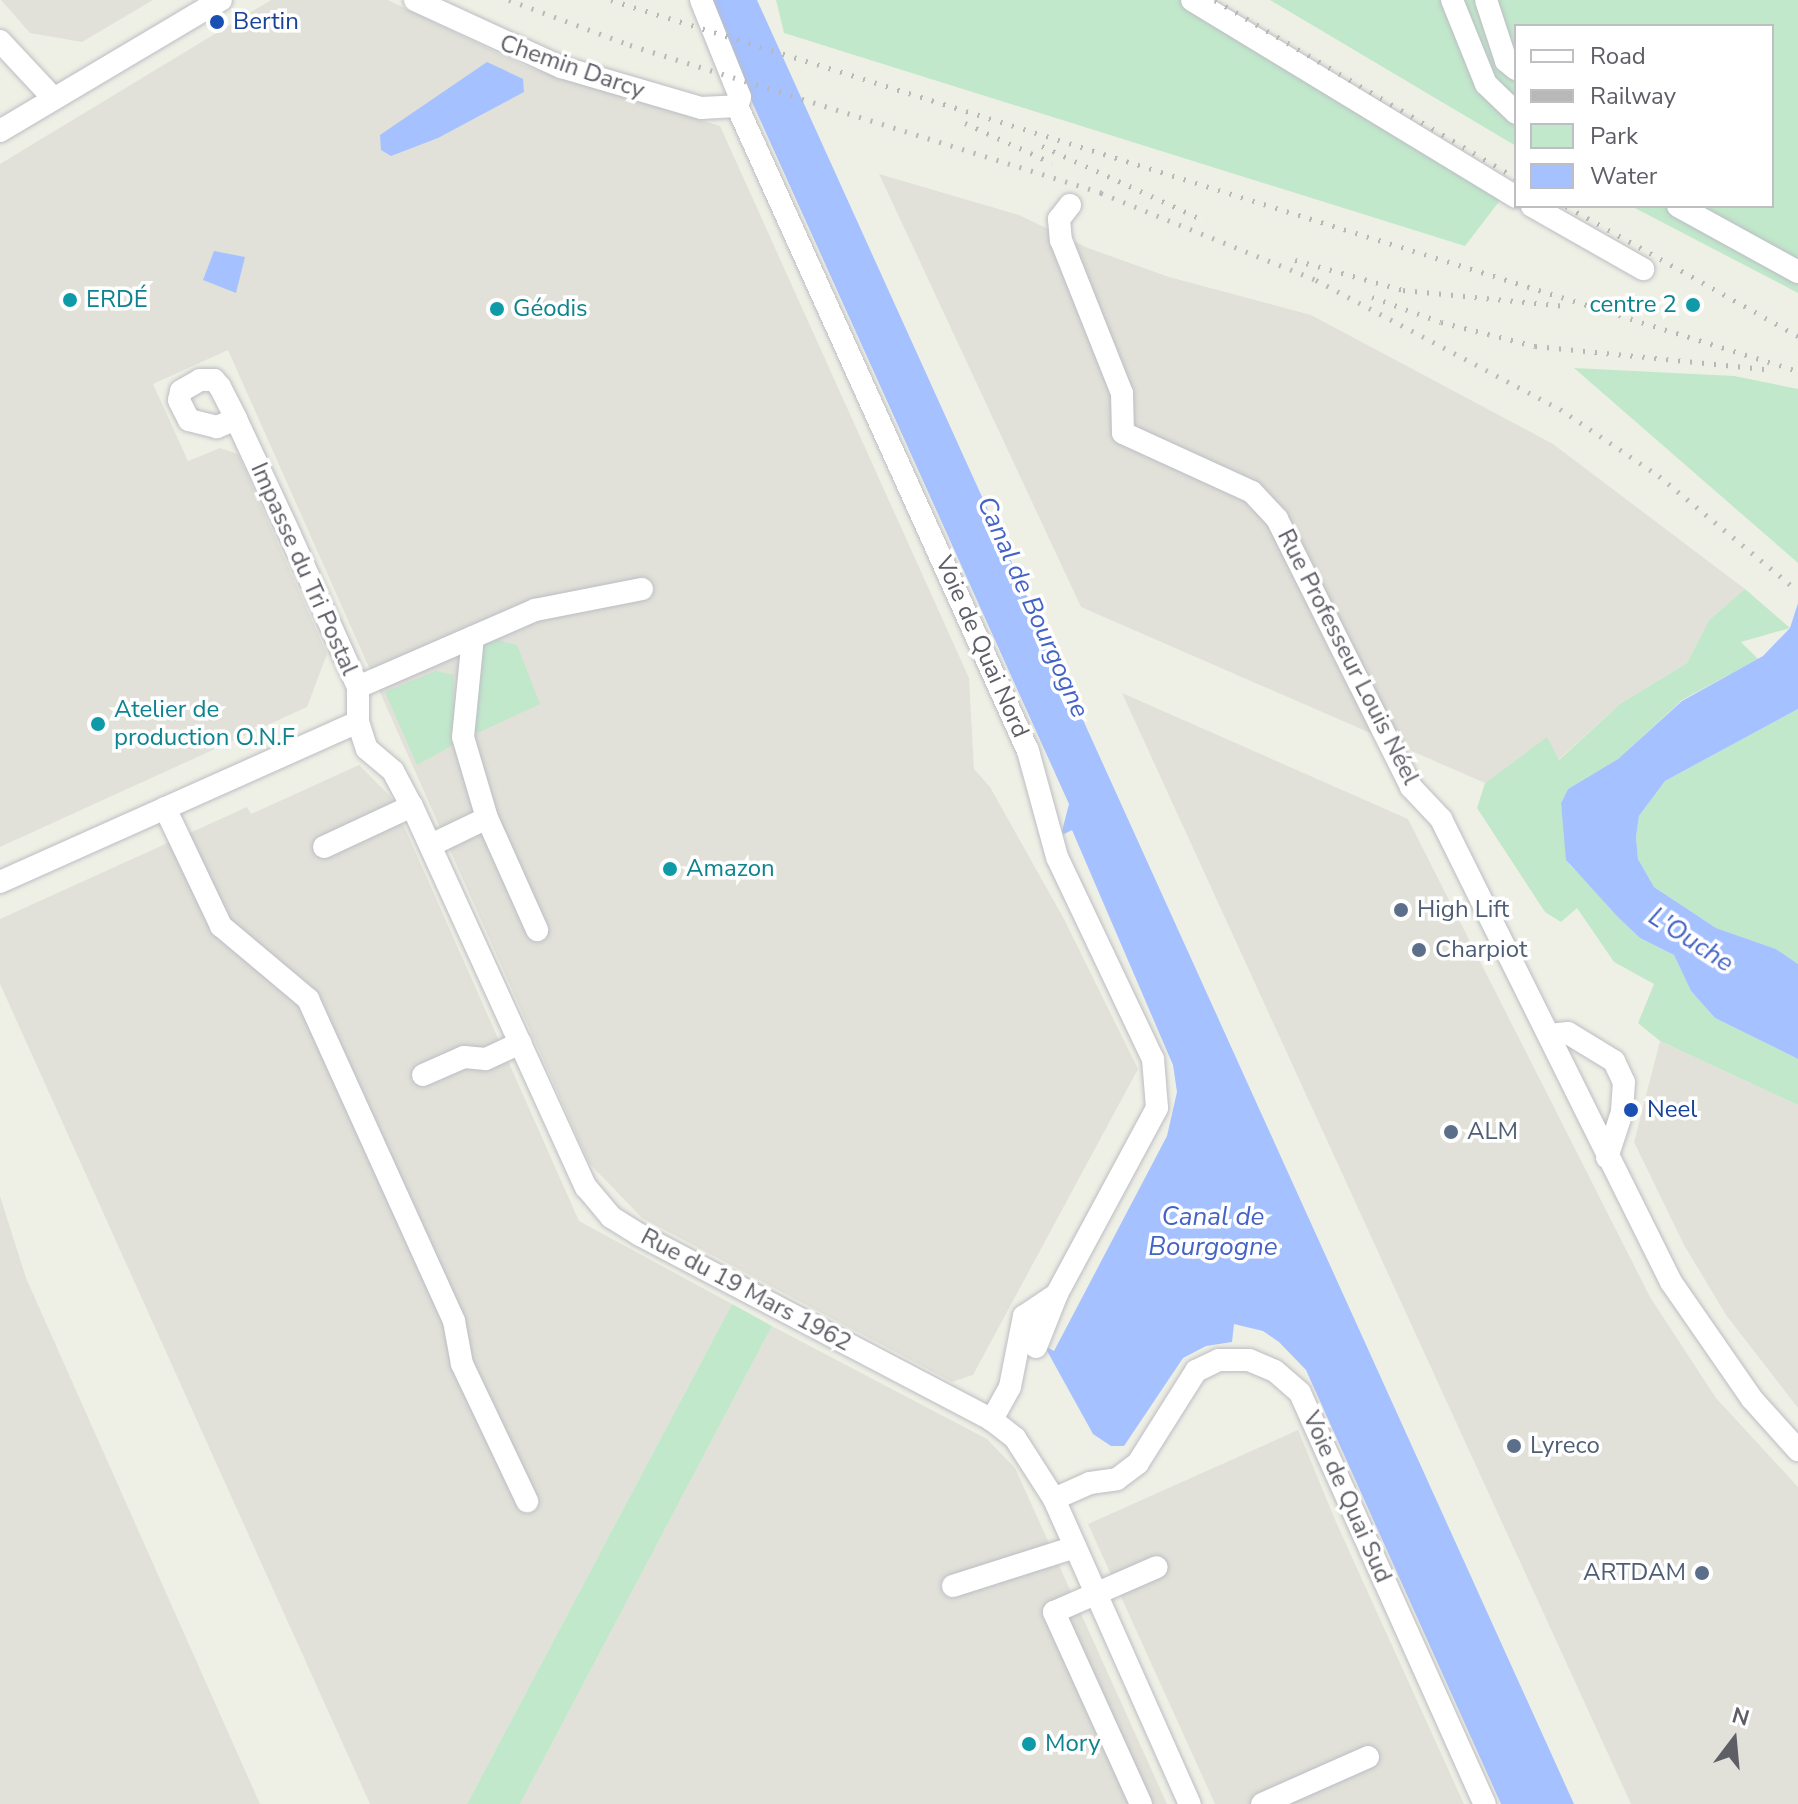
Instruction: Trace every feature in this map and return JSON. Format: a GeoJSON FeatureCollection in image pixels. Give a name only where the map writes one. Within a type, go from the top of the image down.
{"type":"FeatureCollection","features":[{"type":"Feature","properties":{"kind":"street"},"geometry":{"type":"LineString","coordinates":[[0,131],[221,0]]}},
{"type":"Feature","properties":{"kind":"street","name":"Chemin Darcy"},"geometry":{"type":"LineString","coordinates":[[415,0],[561,67],[701,108],[737,106]]}},
{"type":"Feature","properties":{"kind":"street","name":"Voie de Quai Nord"},"geometry":{"type":"LineString","coordinates":[[701,0],[740,97],[737,106],[942,554],[1028,751],[1057,857],[1153,1059],[1157,1108],[1057,1294],[1036,1347]]}},
{"type":"Feature","properties":{"kind":"street"},"geometry":{"type":"LineString","coordinates":[[1192,0],[1514,196]]}},
{"type":"Feature","properties":{"kind":"street"},"geometry":{"type":"LineString","coordinates":[[1452,0],[1486,84],[1514,111]]}},
{"type":"Feature","properties":{"kind":"street"},"geometry":{"type":"LineString","coordinates":[[1486,0],[1506,61],[1514,67]]}},
{"type":"Feature","properties":{"kind":"street"},"geometry":{"type":"LineString","coordinates":[[0,41],[54,99]]}},
{"type":"Feature","properties":{"kind":"street","name":"Rue Professeur Louis Néel"},"geometry":{"type":"LineString","coordinates":[[1070,205],[1059,219],[1061,240],[1122,393],[1123,433],[1252,492],[1277,519],[1411,787],[1441,819],[1607,1158],[1707,1340],[1798,1450]]}},
{"type":"Feature","properties":{"kind":"street"},"geometry":{"type":"LineString","coordinates":[[1536,208],[1643,269]]}},
{"type":"Feature","properties":{"kind":"street"},"geometry":{"type":"LineString","coordinates":[[1682,208],[1798,272]]}},
{"type":"Feature","properties":{"kind":"street","name":"Impasse du Tri Postal"},"geometry":{"type":"LineString","coordinates":[[236,419],[358,687],[358,722]]}},
{"type":"Feature","properties":{"kind":"street"},"geometry":{"type":"LineString","coordinates":[[358,687],[535,610],[642,589]]}},
{"type":"Feature","properties":{"kind":"street"},"geometry":{"type":"LineString","coordinates":[[473,637],[463,737],[487,818],[537,930]]}},
{"type":"Feature","properties":{"kind":"street"},"geometry":{"type":"LineString","coordinates":[[0,882],[358,722]]}},
{"type":"Feature","properties":{"kind":"street","name":"Rue du 19 Mars 1962"},"geometry":{"type":"LineString","coordinates":[[358,722],[367,749],[393,771],[412,806],[586,1187],[611,1217],[992,1420],[1015,1438],[1054,1499],[1190,1804]]}},
{"type":"Feature","properties":{"kind":"street"},"geometry":{"type":"LineString","coordinates":[[324,847],[412,806]]}},
{"type":"Feature","properties":{"kind":"street"},"geometry":{"type":"LineString","coordinates":[[165,808],[221,926],[308,999],[454,1321],[462,1364],[527,1501]]}},
{"type":"Feature","properties":{"kind":"street"},"geometry":{"type":"LineString","coordinates":[[431,845],[487,818]]}},
{"type":"Feature","properties":{"kind":"street"},"geometry":{"type":"LineString","coordinates":[[1549,1035],[1568,1033],[1614,1061],[1624,1082],[1622,1112],[1607,1158]]}},
{"type":"Feature","properties":{"kind":"street"},"geometry":{"type":"LineString","coordinates":[[423,1075],[464,1057],[486,1059],[521,1043]]}},
{"type":"Feature","properties":{"kind":"street","name":"Voie de Quai Nord"},"geometry":{"type":"LineString","coordinates":[[992,1420],[1010,1387],[1024,1316],[1057,1294]]}},
{"type":"Feature","properties":{"kind":"street","name":"Voie de Quai Sud"},"geometry":{"type":"LineString","coordinates":[[1054,1499],[1090,1483],[1117,1479],[1138,1463],[1196,1371],[1219,1360],[1249,1360],[1275,1371],[1300,1393],[1485,1804]]}},
{"type":"Feature","properties":{"kind":"street"},"geometry":{"type":"LineString","coordinates":[[953,1586],[1075,1547]]}},
{"type":"Feature","properties":{"kind":"street"},"geometry":{"type":"LineString","coordinates":[[1141,1804],[1054,1612],[1157,1567]]}},
{"type":"Feature","properties":{"kind":"street"},"geometry":{"type":"LineString","coordinates":[[1262,1804],[1368,1757]]}},
{"type":"Feature","properties":{"kind":"shaded area"},"geometry":{"type":"Polygon","coordinates":[[[1,0],[153,0],[82,42],[30,33],[1,0]]]}},
{"type":"Feature","properties":{"kind":"shaded area"},"geometry":{"type":"Polygon","coordinates":[[[271,0],[388,0],[525,66],[720,126],[969,678],[974,769],[990,787],[1064,919],[1138,1069],[973,1375],[952,1382],[642,1218],[589,1163],[228,350],[153,384],[188,461],[220,448],[238,454],[327,654],[307,707],[0,847],[0,164],[271,0]]]}},
{"type":"Feature","properties":{"kind":"shaded area"},"geometry":{"type":"Polygon","coordinates":[[[879,174],[1019,215],[1088,248],[1169,277],[1311,315],[1553,444],[1745,589],[1709,620],[1687,663],[1620,704],[1558,760],[1546,738],[1485,783],[1081,607],[879,174]]]}},
{"type":"Feature","properties":{"kind":"shaded area"},"geometry":{"type":"Polygon","coordinates":[[[1122,693],[1408,819],[1650,1297],[1716,1398],[1798,1487],[1798,1804],[1631,1804],[1122,693]]]}},
{"type":"Feature","properties":{"kind":"shaded area"},"geometry":{"type":"Polygon","coordinates":[[[359,765],[391,797],[579,1221],[732,1304],[467,1804],[370,1804],[0,984],[0,919],[247,807],[251,814],[359,765]]]}},
{"type":"Feature","properties":{"kind":"shaded area"},"geometry":{"type":"Polygon","coordinates":[[[1660,1041],[1798,1105],[1798,1408],[1726,1315],[1684,1245],[1634,1142],[1660,1041]]]}},
{"type":"Feature","properties":{"kind":"shaded area"},"geometry":{"type":"Polygon","coordinates":[[[0,1196],[26,1278],[260,1804],[0,1804],[0,1196]]]}},
{"type":"Feature","properties":{"kind":"shaded area"},"geometry":{"type":"Polygon","coordinates":[[[772,1326],[987,1439],[1015,1468],[1167,1804],[520,1804],[772,1326]]]}},
{"type":"Feature","properties":{"kind":"shaded area"},"geometry":{"type":"Polygon","coordinates":[[[1298,1430],[1336,1522],[1464,1804],[1215,1804],[1088,1524],[1298,1430]]]}},
{"type":"Feature","properties":{"kind":"green space"},"geometry":{"type":"Polygon","coordinates":[[[776,0],[1182,0],[1501,199],[1465,246],[784,33],[776,0]]]}},
{"type":"Feature","properties":{"kind":"green space"},"geometry":{"type":"Polygon","coordinates":[[[1270,0],[1798,0],[1798,293],[1635,208],[1774,208],[1774,24],[1514,24],[1514,145],[1270,0]]]}},
{"type":"Feature","properties":{"kind":"green space"},"geometry":{"type":"Polygon","coordinates":[[[1574,368],[1734,376],[1798,389],[1798,563],[1574,368]]]}},
{"type":"Feature","properties":{"kind":"green space"},"geometry":{"type":"Polygon","coordinates":[[[1745,589],[1790,628],[1741,642],[1758,659],[1682,700],[1618,759],[1568,789],[1561,803],[1569,864],[1640,938],[1674,955],[1691,991],[1715,1018],[1798,1059],[1798,1105],[1660,1041],[1638,1023],[1654,984],[1614,962],[1577,908],[1561,922],[1545,912],[1477,808],[1485,783],[1547,737],[1559,760],[1620,704],[1687,663],[1709,620],[1745,589]]]}},
{"type":"Feature","properties":{"kind":"green space"},"geometry":{"type":"Polygon","coordinates":[[[497,640],[517,645],[540,704],[473,735],[476,664],[484,645],[497,640]]]}},
{"type":"Feature","properties":{"kind":"green space"},"geometry":{"type":"Polygon","coordinates":[[[436,671],[454,675],[453,745],[417,765],[385,692],[436,671]]]}},
{"type":"Feature","properties":{"kind":"green space"},"geometry":{"type":"Polygon","coordinates":[[[1798,709],[1798,964],[1776,949],[1716,928],[1654,887],[1638,859],[1636,837],[1639,816],[1665,781],[1798,709]]]}},
{"type":"Feature","properties":{"kind":"green space"},"geometry":{"type":"Polygon","coordinates":[[[732,1304],[772,1326],[520,1804],[467,1804],[732,1304]]]}},
{"type":"Feature","properties":{"kind":"water","name":"Canal de Bourgogne"},"geometry":{"type":"Polygon","coordinates":[[[706,0],[757,0],[1574,1804],[1501,1804],[1306,1370],[1279,1342],[1263,1331],[1234,1324],[1232,1342],[1206,1346],[1183,1358],[1124,1446],[1111,1446],[1093,1434],[1046,1349],[1160,1133],[1158,1045],[1062,831],[1069,804],[706,0]]]}},
{"type":"Feature","properties":{"kind":"water"},"geometry":{"type":"Polygon","coordinates":[[[487,62],[523,79],[524,92],[438,138],[391,156],[381,150],[380,135],[487,62]]]}},
{"type":"Feature","properties":{"kind":"water"},"geometry":{"type":"Polygon","coordinates":[[[214,251],[245,257],[236,293],[203,280],[214,251]]]}},
{"type":"Feature","properties":{"kind":"water","name":"L'Ouche"},"geometry":{"type":"Polygon","coordinates":[[[1798,603],[1798,709],[1665,781],[1639,816],[1636,837],[1638,859],[1654,887],[1716,928],[1776,949],[1798,964],[1798,1059],[1715,1018],[1691,991],[1674,955],[1640,938],[1617,916],[1566,860],[1561,803],[1568,789],[1618,759],[1682,701],[1763,656],[1790,628],[1798,603]]]}},
{"type":"Feature","properties":{"kind":"pier"},"geometry":{"type":"Polygon","coordinates":[[[1072,830],[1173,1065],[1177,1092],[1167,1136],[1054,1351],[1043,1345],[1164,1110],[1060,836],[1072,830]]]}},
{"type":"Feature","properties":{"kind":"railway"},"geometry":{"type":"LineString","coordinates":[[509,0],[630,45],[1101,193],[1316,280],[1560,409],[1659,476],[1798,591]]}},
{"type":"Feature","properties":{"kind":"railway"},"geometry":{"type":"LineString","coordinates":[[611,0],[1798,371]]}},
{"type":"Feature","properties":{"kind":"railway"},"geometry":{"type":"LineString","coordinates":[[1215,0],[1514,177]]}},
{"type":"Feature","properties":{"kind":"railway"},"geometry":{"type":"LineString","coordinates":[[965,123],[1052,163]]}},
{"type":"Feature","properties":{"kind":"railway"},"geometry":{"type":"LineString","coordinates":[[1042,146],[1206,221]]}},
{"type":"Feature","properties":{"kind":"railway"},"geometry":{"type":"LineString","coordinates":[[1570,208],[1798,336]]}},
{"type":"Feature","properties":{"kind":"railway"},"geometry":{"type":"LineString","coordinates":[[1295,260],[1403,290],[1566,306]]}},
{"type":"Feature","properties":{"kind":"railway"},"geometry":{"type":"LineString","coordinates":[[1372,297],[1441,322],[1535,346],[1767,369]]}},
{"type":"Feature","properties":{"kind":"place","name":"Bertin"},"geometry":{"type":"Point","coordinates":[217,22]}},
{"type":"Feature","properties":{"kind":"place","name":"ERDÉ"},"geometry":{"type":"Point","coordinates":[70,300]}},
{"type":"Feature","properties":{"kind":"place","name":"centre 2"},"geometry":{"type":"Point","coordinates":[1693,305]}},
{"type":"Feature","properties":{"kind":"place","name":"Géodis"},"geometry":{"type":"Point","coordinates":[497,309]}},
{"type":"Feature","properties":{"kind":"place","name":"Atelier de production O.N.F"},"geometry":{"type":"Point","coordinates":[98,724]}},
{"type":"Feature","properties":{"kind":"place","name":"Amazon"},"geometry":{"type":"Point","coordinates":[670,869]}},
{"type":"Feature","properties":{"kind":"place","name":"High Lift"},"geometry":{"type":"Point","coordinates":[1401,910]}},
{"type":"Feature","properties":{"kind":"place","name":"Charpiot"},"geometry":{"type":"Point","coordinates":[1419,950]}},
{"type":"Feature","properties":{"kind":"place","name":"Neel"},"geometry":{"type":"Point","coordinates":[1631,1110]}},
{"type":"Feature","properties":{"kind":"place","name":"ALM"},"geometry":{"type":"Point","coordinates":[1451,1132]}},
{"type":"Feature","properties":{"kind":"place","name":"Lyreco"},"geometry":{"type":"Point","coordinates":[1514,1446]}},
{"type":"Feature","properties":{"kind":"place","name":"ARTDAM"},"geometry":{"type":"Point","coordinates":[1702,1573]}},
{"type":"Feature","properties":{"kind":"place","name":"Mory"},"geometry":{"type":"Point","coordinates":[1029,1744]}}]}
